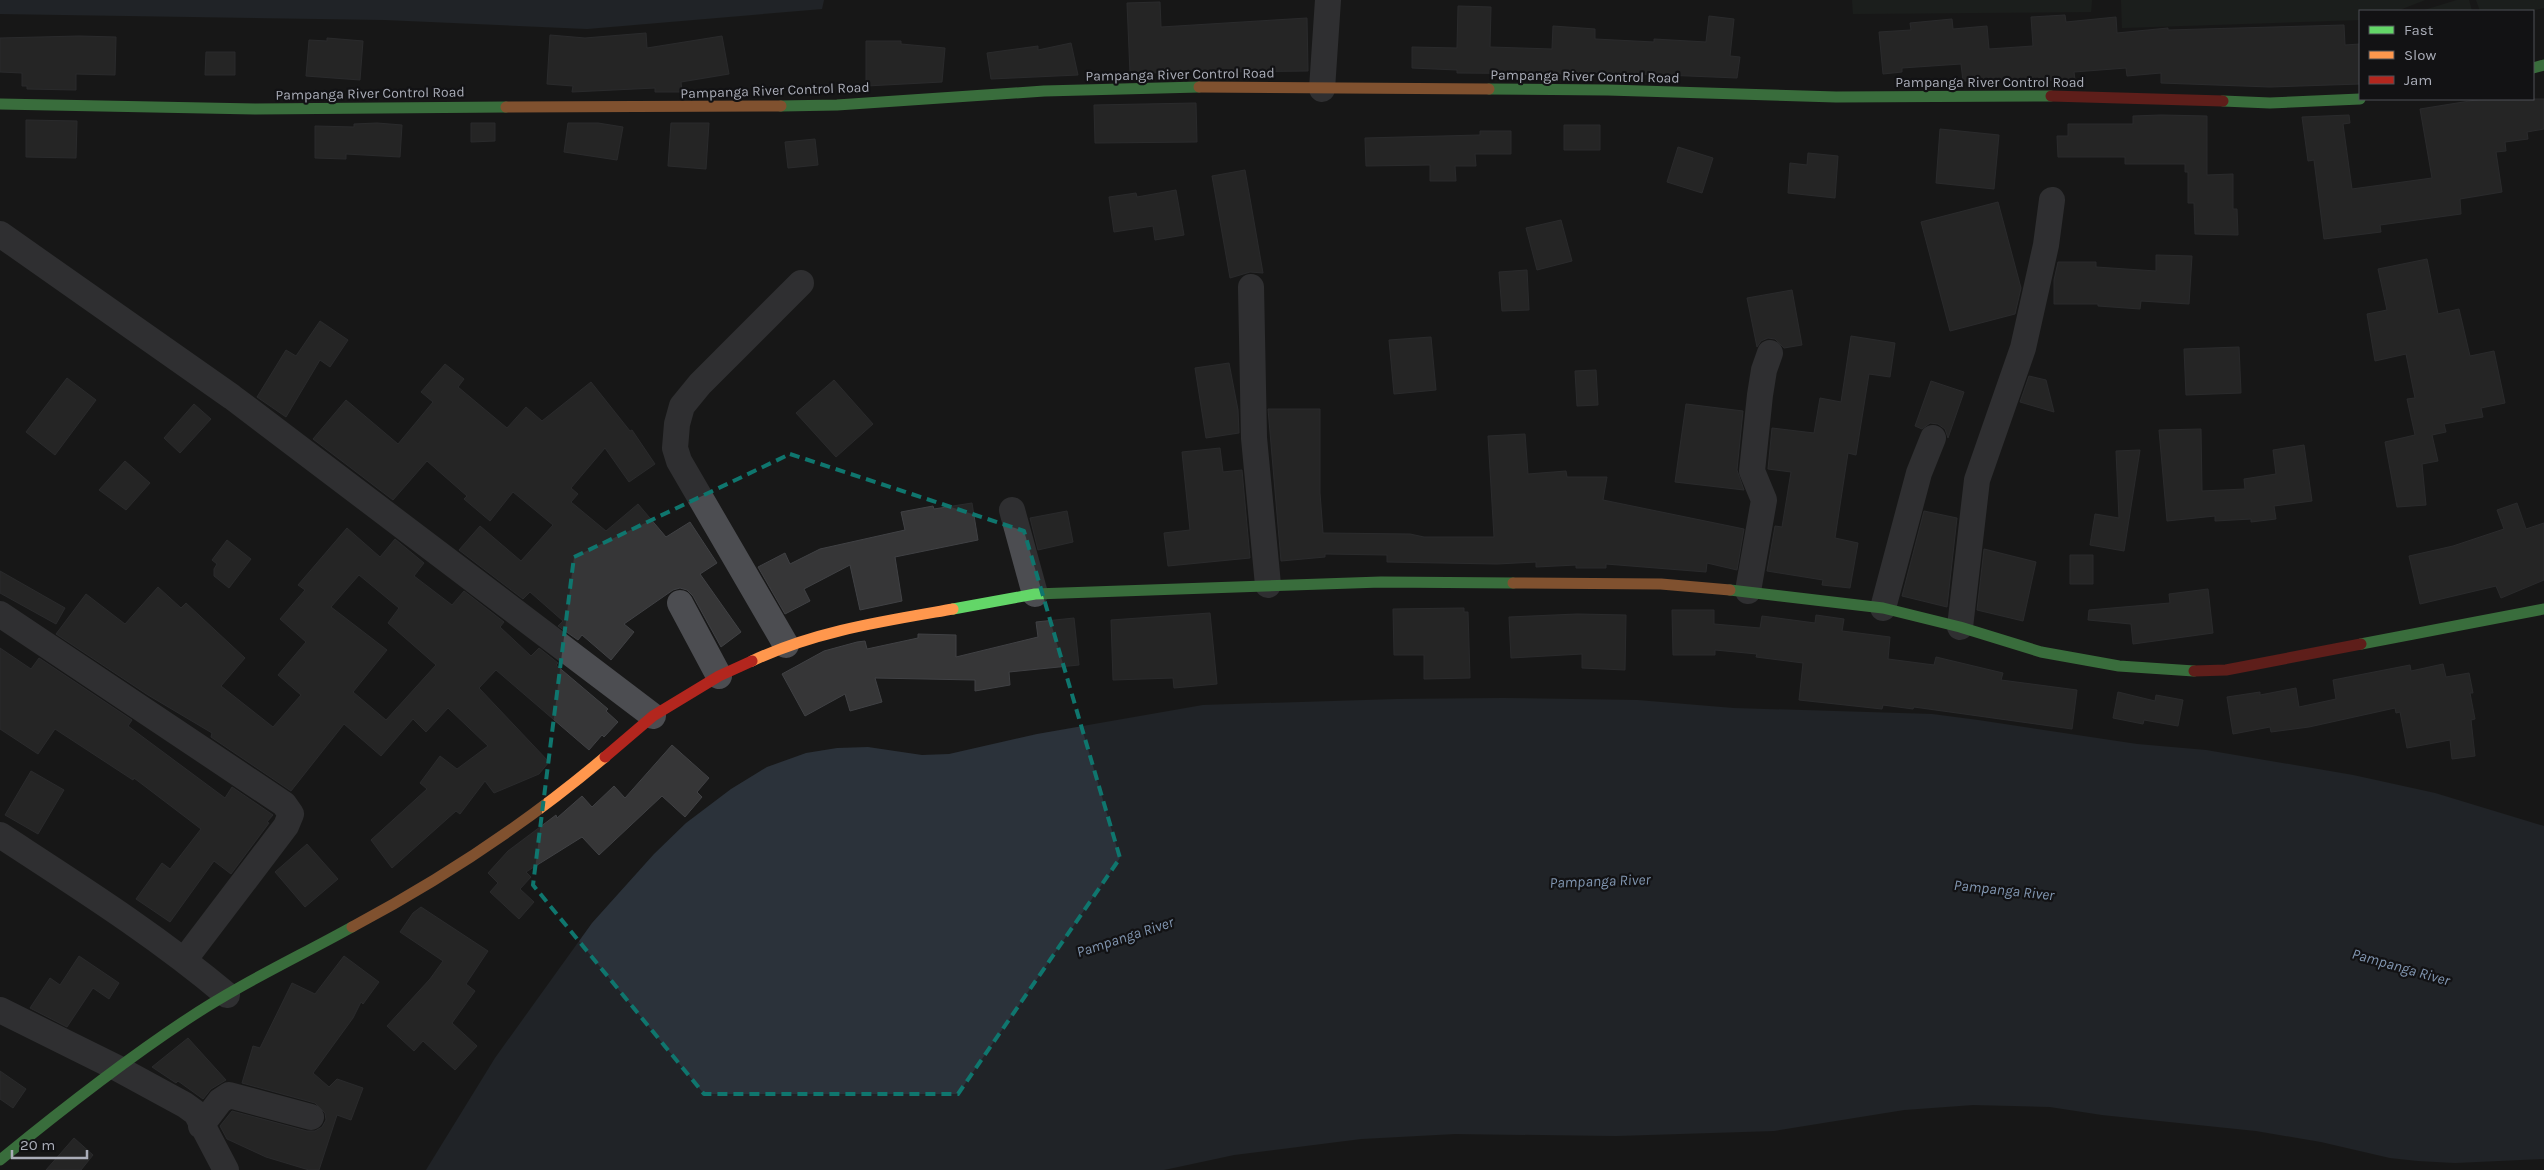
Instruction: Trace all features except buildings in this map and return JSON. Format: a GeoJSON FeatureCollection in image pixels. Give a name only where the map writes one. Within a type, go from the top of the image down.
{"type":"FeatureCollection","features":[{"type":"Feature","properties":{"kind":"street"},"geometry":{"type":"LineString","coordinates":[[1322,88],[1328,0]]}},
{"type":"Feature","properties":{"kind":"street","name":"Pampanga River Control Road"},"geometry":{"type":"LineString","coordinates":[[0,104],[255,109],[635,108],[837,105],[1044,91],[1208,88],[1608,90],[1836,97],[2075,96],[2270,103],[2359,99]]}},
{"type":"Feature","properties":{"kind":"street"},"geometry":{"type":"LineString","coordinates":[[1960,627],[1977,480],[2023,348],[2046,245],[2052,200]]}},
{"type":"Feature","properties":{"kind":"street"},"geometry":{"type":"LineString","coordinates":[[0,234],[232,397],[653,716]]}},
{"type":"Feature","properties":{"kind":"street"},"geometry":{"type":"LineString","coordinates":[[786,645],[679,461],[675,448],[677,424],[682,406],[700,384],[801,283]]}},
{"type":"Feature","properties":{"kind":"street"},"geometry":{"type":"LineString","coordinates":[[1251,287],[1254,438],[1268,585]]}},
{"type":"Feature","properties":{"kind":"street"},"geometry":{"type":"LineString","coordinates":[[1748,591],[1764,500],[1752,471],[1760,395],[1764,370],[1770,353]]}},
{"type":"Feature","properties":{"kind":"street"},"geometry":{"type":"LineString","coordinates":[[1884,608],[1919,473],[1933,438]]}},
{"type":"Feature","properties":{"kind":"street"},"geometry":{"type":"LineString","coordinates":[[1012,510],[1035,594]]}},
{"type":"Feature","properties":{"kind":"street"},"geometry":{"type":"LineString","coordinates":[[0,1160],[117,1068],[186,1020],[227,995],[405,899],[505,835],[587,772],[653,716],[719,676],[786,645],[881,621],[1035,594],[1268,585],[1538,582],[1661,584],[1748,591],[1884,608],[1960,627],[2042,652],[2119,666],[2184,671],[2226,670],[2544,608]]}},
{"type":"Feature","properties":{"kind":"street"},"geometry":{"type":"LineString","coordinates":[[680,603],[719,676]]}},
{"type":"Feature","properties":{"kind":"street"},"geometry":{"type":"LineString","coordinates":[[0,614],[284,804],[291,814],[286,826],[185,959]]}},
{"type":"Feature","properties":{"kind":"street"},"geometry":{"type":"LineString","coordinates":[[0,835],[123,915],[185,959],[227,995]]}},
{"type":"Feature","properties":{"kind":"street"},"geometry":{"type":"LineString","coordinates":[[0,1010],[117,1068],[185,1106],[196,1114],[226,1170]]}},
{"type":"Feature","properties":{"kind":"street"},"geometry":{"type":"LineString","coordinates":[[201,1126],[220,1101],[229,1095],[311,1117]]}},
{"type":"Feature","properties":{"kind":"highlighted area"},"geometry":{"type":"Polygon","coordinates":[[[790,454],[1024,531],[1120,858],[958,1094],[704,1094],[533,885],[574,557],[790,454]]]}},
{"type":"Feature","properties":{"kind":"shaded area"},"geometry":{"type":"Polygon","coordinates":[[[1852,0],[2092,0],[2091,12],[1853,14],[1852,0]]]}},
{"type":"Feature","properties":{"kind":"shaded area"},"geometry":{"type":"Polygon","coordinates":[[[2121,0],[2425,0],[2400,10],[2359,10],[2359,20],[2122,28],[2121,0]]]}},
{"type":"Feature","properties":{"kind":"shaded area"},"geometry":{"type":"Polygon","coordinates":[[[2457,0],[2469,0],[2472,10],[2424,10],[2457,0]]]}},
{"type":"Feature","properties":{"kind":"shaded area"},"geometry":{"type":"Polygon","coordinates":[[[2476,0],[2544,0],[2544,8],[2534,10],[2480,10],[2476,0]]]}},
{"type":"Feature","properties":{"kind":"water"},"geometry":{"type":"Polygon","coordinates":[[[0,0],[824,0],[822,9],[587,29],[385,20],[0,14],[0,0]]]}},
{"type":"Feature","properties":{"kind":"water","name":"Pampanga River"},"geometry":{"type":"Polygon","coordinates":[[[1503,698],[1637,700],[1733,708],[1932,714],[2137,744],[2206,750],[2353,775],[2435,793],[2544,826],[2544,1159],[2455,1163],[2418,1161],[2390,1158],[2321,1142],[2256,1131],[2102,1115],[2050,1107],[1973,1105],[1904,1110],[1774,1131],[1616,1136],[1455,1134],[1361,1139],[1234,1155],[1164,1170],[426,1170],[495,1058],[592,923],[654,854],[686,823],[731,789],[767,767],[806,753],[837,748],[868,747],[922,755],[949,754],[1037,734],[1203,705],[1503,698]]]}},
{"type":"Feature","properties":{"kind":"traffic: fast"},"geometry":{"type":"LineString","coordinates":[[2534,68],[2544,65]]}},
{"type":"Feature","properties":{"kind":"traffic: fast"},"geometry":{"type":"LineString","coordinates":[[781,106],[837,105],[1044,91],[1199,87]]}},
{"type":"Feature","properties":{"kind":"traffic: fast"},"geometry":{"type":"LineString","coordinates":[[1489,89],[1608,90],[1836,97],[2051,96]]}},
{"type":"Feature","properties":{"kind":"traffic: fast"},"geometry":{"type":"LineString","coordinates":[[2223,101],[2270,103],[2359,99]]}},
{"type":"Feature","properties":{"kind":"traffic: fast"},"geometry":{"type":"LineString","coordinates":[[0,104],[255,109],[506,107]]}},
{"type":"Feature","properties":{"kind":"traffic: fast"},"geometry":{"type":"LineString","coordinates":[[953,609],[1035,594],[1381,582],[1513,583]]}},
{"type":"Feature","properties":{"kind":"traffic: fast"},"geometry":{"type":"LineString","coordinates":[[1730,590],[1883,608],[1960,627],[2041,652],[2119,666],[2194,671]]}},
{"type":"Feature","properties":{"kind":"traffic: fast"},"geometry":{"type":"LineString","coordinates":[[2361,644],[2544,609]]}},
{"type":"Feature","properties":{"kind":"traffic: fast"},"geometry":{"type":"LineString","coordinates":[[0,1160],[91,1088],[186,1020],[247,983],[352,927]]}},
{"type":"Feature","properties":{"kind":"traffic: slow"},"geometry":{"type":"LineString","coordinates":[[1199,87],[1489,89]]}},
{"type":"Feature","properties":{"kind":"traffic: slow"},"geometry":{"type":"LineString","coordinates":[[506,107],[781,106]]}},
{"type":"Feature","properties":{"kind":"traffic: slow"},"geometry":{"type":"LineString","coordinates":[[1513,583],[1661,584],[1730,590]]}},
{"type":"Feature","properties":{"kind":"traffic: slow"},"geometry":{"type":"LineString","coordinates":[[752,661],[800,642],[850,628],[953,609]]}},
{"type":"Feature","properties":{"kind":"traffic: slow"},"geometry":{"type":"LineString","coordinates":[[352,927],[386,909],[483,849],[545,805],[605,757]]}},
{"type":"Feature","properties":{"kind":"traffic: jam"},"geometry":{"type":"LineString","coordinates":[[2051,96],[2223,101]]}},
{"type":"Feature","properties":{"kind":"traffic: jam"},"geometry":{"type":"LineString","coordinates":[[2194,671],[2226,670],[2361,644]]}},
{"type":"Feature","properties":{"kind":"traffic: jam"},"geometry":{"type":"LineString","coordinates":[[605,757],[653,716],[719,676],[752,661]]}}]}
